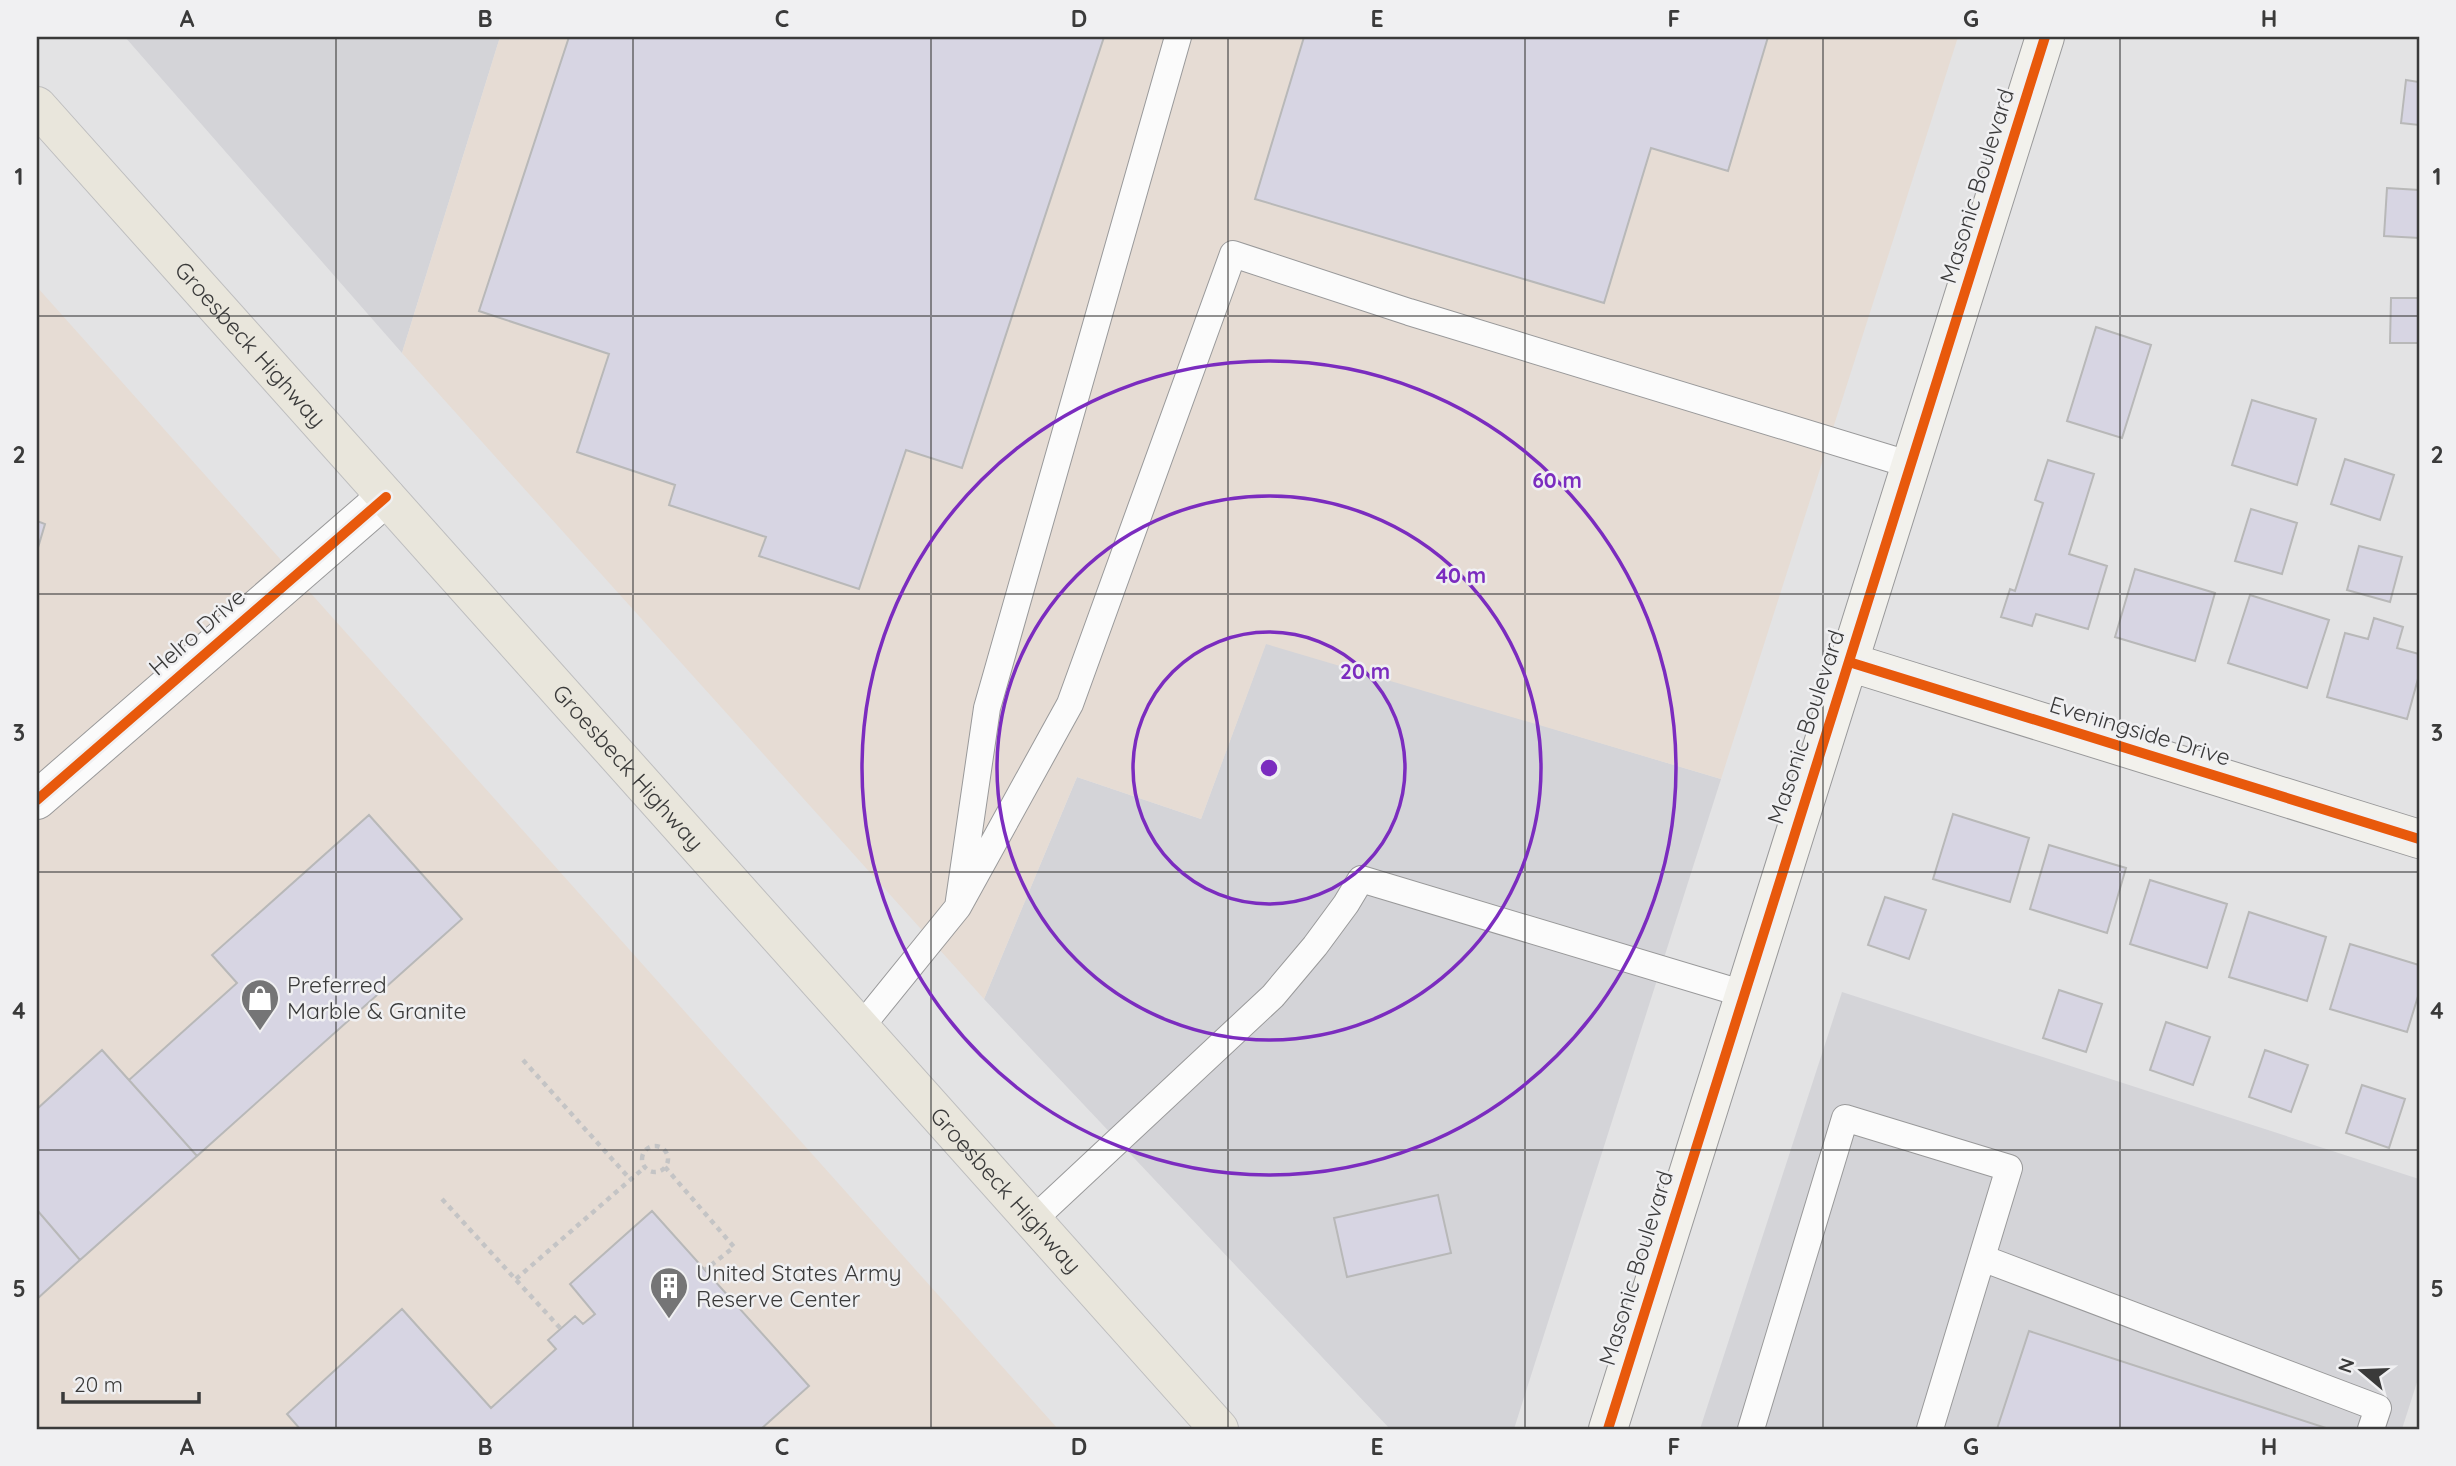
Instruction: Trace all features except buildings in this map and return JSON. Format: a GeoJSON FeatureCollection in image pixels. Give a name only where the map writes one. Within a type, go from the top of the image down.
{"type":"FeatureCollection","features":[{"type":"Feature","properties":{"kind":"main road","name":"Groesbeck Highway"},"geometry":{"type":"LineString","coordinates":[[37,106],[1219,1429]]}},
{"type":"Feature","properties":{"kind":"street","name":"Masonic Boulevard"},"geometry":{"type":"LineString","coordinates":[[1608,1429],[2045,37]]}},
{"type":"Feature","properties":{"kind":"street","name":"Helro Drive"},"geometry":{"type":"LineString","coordinates":[[37,800],[386,497]]}},
{"type":"Feature","properties":{"kind":"street","name":"Eveningside Drive"},"geometry":{"type":"LineString","coordinates":[[1849,663],[2419,839]]}},
{"type":"Feature","properties":{"kind":"lane"},"geometry":{"type":"LineString","coordinates":[[958,907],[987,708],[1178,37]]}},
{"type":"Feature","properties":{"kind":"lane"},"geometry":{"type":"LineString","coordinates":[[860,1028],[958,907],[1070,704],[1233,254],[1409,312],[1911,465]]}},
{"type":"Feature","properties":{"kind":"lane"},"geometry":{"type":"LineString","coordinates":[[1033,1220],[1273,996],[1315,946],[1361,879],[1744,994]]}},
{"type":"Feature","properties":{"kind":"lane"},"geometry":{"type":"LineString","coordinates":[[1751,1429],[1845,1118],[2009,1168],[1930,1429]]}},
{"type":"Feature","properties":{"kind":"lane"},"geometry":{"type":"LineString","coordinates":[[1982,1258],[2378,1408],[2371,1429]]}},
{"type":"Feature","properties":{"kind":"path"},"geometry":{"type":"LineString","coordinates":[[523,1060],[630,1179]]}},
{"type":"Feature","properties":{"kind":"path"},"geometry":{"type":"LineString","coordinates":[[654,1145],[666,1151],[668,1160],[665,1167],[652,1172],[645,1167],[641,1160],[644,1151],[654,1145]]}},
{"type":"Feature","properties":{"kind":"path"},"geometry":{"type":"LineString","coordinates":[[516,1279],[645,1167]]}},
{"type":"Feature","properties":{"kind":"path"},"geometry":{"type":"LineString","coordinates":[[665,1167],[734,1247],[705,1270]]}},
{"type":"Feature","properties":{"kind":"path"},"geometry":{"type":"LineString","coordinates":[[442,1199],[561,1329]]}},
{"type":"Feature","properties":{"kind":"shaded area"},"geometry":{"type":"Polygon","coordinates":[[[125,37],[500,37],[402,353],[125,37]]]}},
{"type":"Feature","properties":{"kind":"shaded area"},"geometry":{"type":"Polygon","coordinates":[[[500,37],[1958,37],[1721,779],[1266,644],[1201,819],[1077,777],[984,999],[402,353],[500,37]]]}},
{"type":"Feature","properties":{"kind":"shaded area"},"geometry":{"type":"Polygon","coordinates":[[[37,287],[1058,1429],[37,1429],[37,287]]]}},
{"type":"Feature","properties":{"kind":"shaded area"},"geometry":{"type":"Polygon","coordinates":[[[1266,643],[1721,779],[1514,1429],[1390,1429],[984,999],[1077,777],[1201,819],[1266,643]]]}},
{"type":"Feature","properties":{"kind":"shaded area"},"geometry":{"type":"Polygon","coordinates":[[[1842,992],[2419,1179],[2419,1376],[2402,1429],[1700,1429],[1842,992]]]}},
{"type":"Feature","properties":{"kind":"cycle path"},"geometry":{"type":"LineString","coordinates":[[1608,1429],[2045,37]]}},
{"type":"Feature","properties":{"kind":"cycle path"},"geometry":{"type":"LineString","coordinates":[[37,800],[386,497]]}},
{"type":"Feature","properties":{"kind":"cycle path"},"geometry":{"type":"LineString","coordinates":[[1849,662],[2419,839]]}},
{"type":"Feature","properties":{"kind":"place","name":"Preferred Marble & Granite"},"geometry":{"type":"Point","coordinates":[260,1032]}},
{"type":"Feature","properties":{"kind":"place","name":"United States Army Reserve Center"},"geometry":{"type":"Point","coordinates":[669,1320]}}]}
